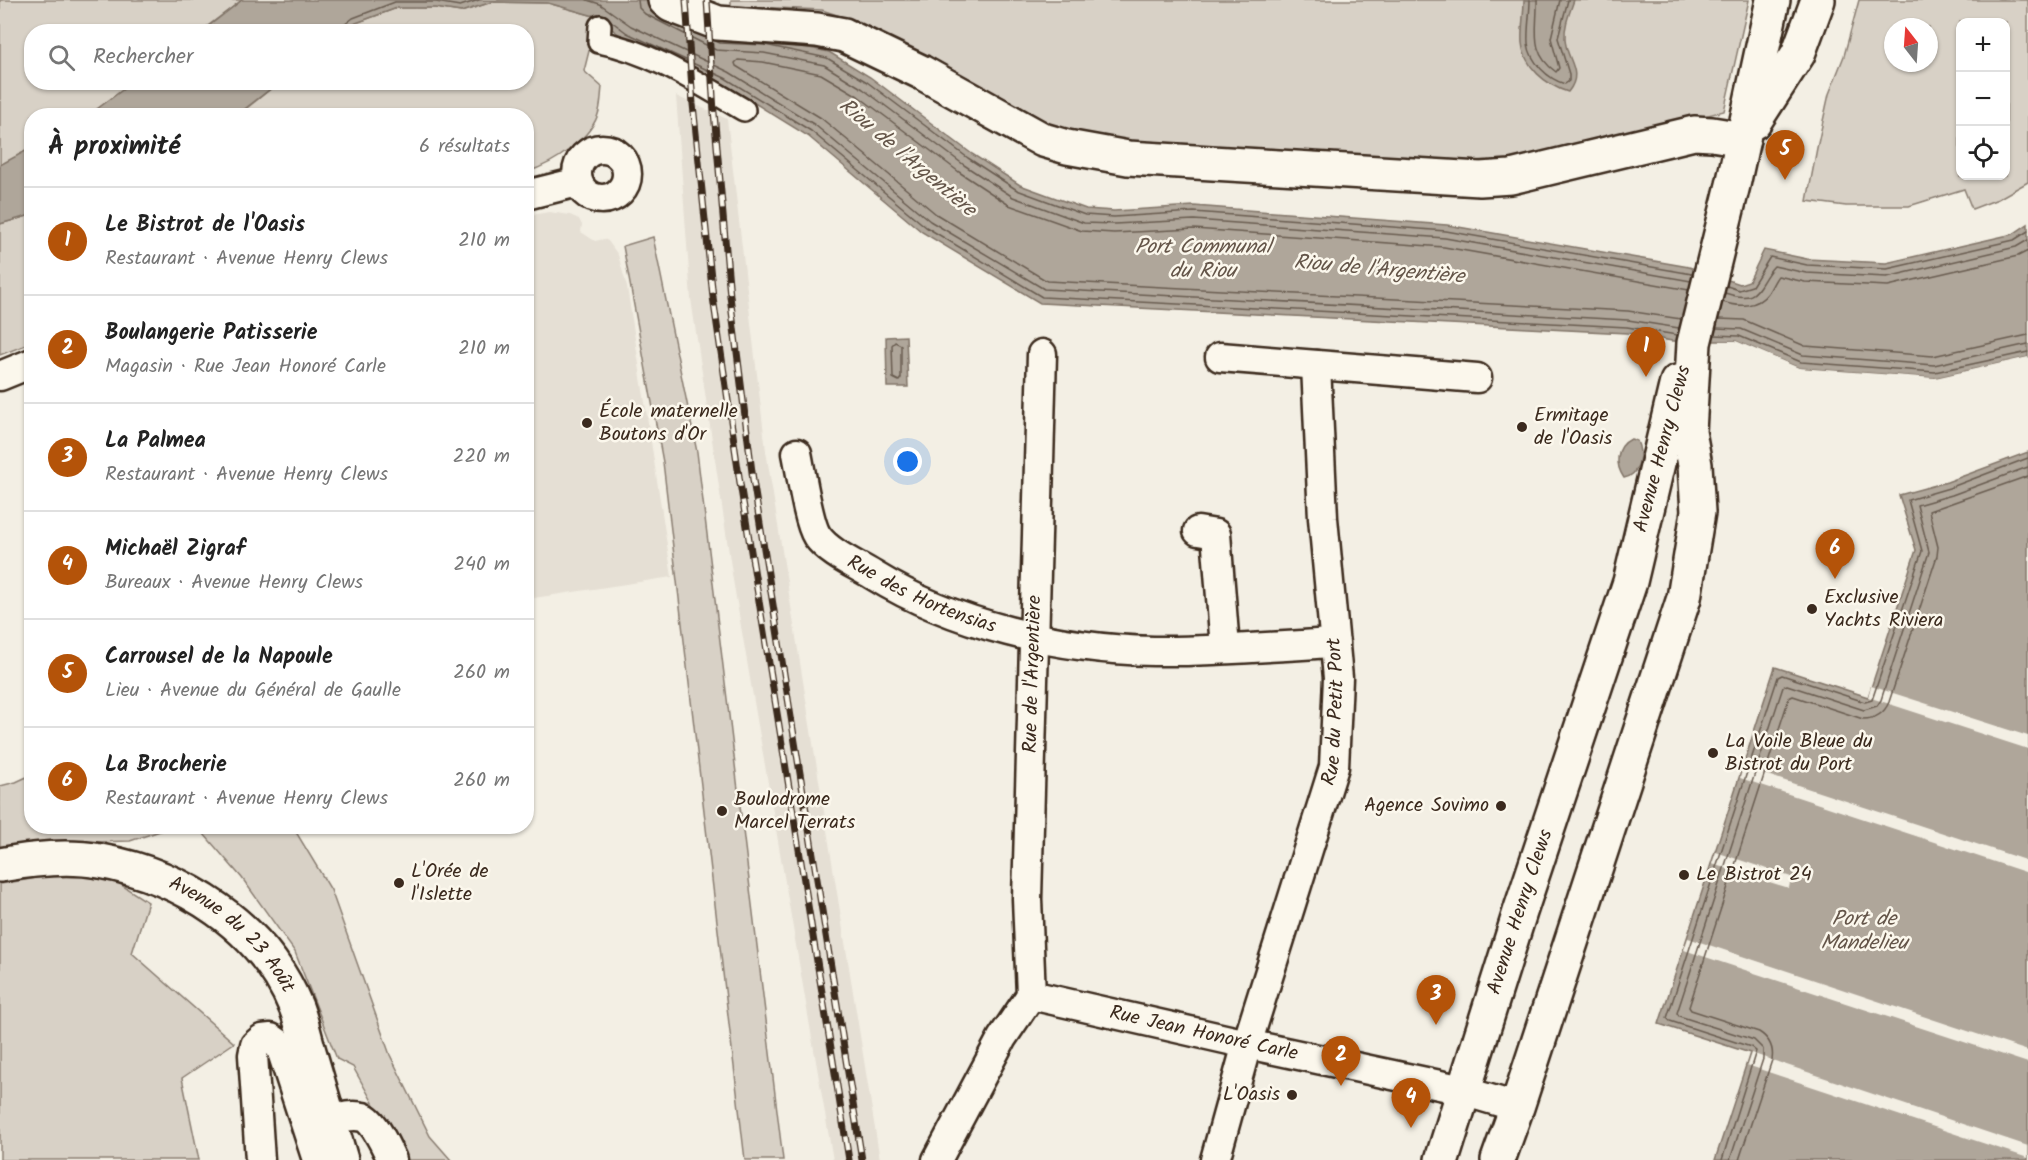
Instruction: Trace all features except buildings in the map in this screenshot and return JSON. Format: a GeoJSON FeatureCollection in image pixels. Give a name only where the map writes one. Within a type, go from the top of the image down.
{"type":"FeatureCollection","features":[{"type":"Feature","properties":{"kind":"main road"},"geometry":{"type":"LineString","coordinates":[[1694,343],[1731,192],[1773,0]]}},
{"type":"Feature","properties":{"kind":"main road"},"geometry":{"type":"LineString","coordinates":[[1743,139],[1798,54],[1818,0]]}},
{"type":"Feature","properties":{"kind":"main road"},"geometry":{"type":"LineString","coordinates":[[668,2],[718,23],[817,30],[844,35],[921,72],[1043,140],[1128,158],[1480,179],[1511,177],[1694,133],[1743,139]]}},
{"type":"Feature","properties":{"kind":"main road","name":"Avenue Henry Clews"},"geometry":{"type":"LineString","coordinates":[[1442,1160],[1520,912],[1630,582],[1678,375],[1694,343]]}},
{"type":"Feature","properties":{"kind":"main road","name":"Avenue Henry Clews"},"geometry":{"type":"LineString","coordinates":[[1498,1160],[1684,598],[1698,512],[1695,465],[1689,432],[1694,343]]}},
{"type":"Feature","properties":{"kind":"main road","name":"Avenue du 23 Août"},"geometry":{"type":"LineString","coordinates":[[0,865],[35,859],[98,861],[146,872],[192,892],[226,914],[263,952],[282,980],[296,1007],[341,1160]]}},
{"type":"Feature","properties":{"kind":"street"},"geometry":{"type":"LineString","coordinates":[[600,26],[599,42],[622,46],[670,67],[744,111]]}},
{"type":"Feature","properties":{"kind":"street"},"geometry":{"type":"LineString","coordinates":[[534,193],[578,182]]}},
{"type":"Feature","properties":{"kind":"street","name":"Rue de l'Argentière"},"geometry":{"type":"LineString","coordinates":[[1030,995],[1027,899],[1042,354]]}},
{"type":"Feature","properties":{"kind":"street"},"geometry":{"type":"LineString","coordinates":[[1220,357],[1477,378]]}},
{"type":"Feature","properties":{"kind":"street","name":"Rue du Petit Port"},"geometry":{"type":"LineString","coordinates":[[1215,1160],[1247,1044],[1334,766],[1338,678],[1323,518],[1316,365]]}},
{"type":"Feature","properties":{"kind":"street"},"geometry":{"type":"LineString","coordinates":[[0,376],[24,366]]}},
{"type":"Feature","properties":{"kind":"street","name":"Rue des Hortensias"},"geometry":{"type":"LineString","coordinates":[[797,453],[816,534],[823,543],[915,598],[955,614],[1034,638],[1118,650],[1156,651],[1335,643]]}},
{"type":"Feature","properties":{"kind":"street"},"geometry":{"type":"LineString","coordinates":[[1198,531],[1216,534],[1225,648]]}},
{"type":"Feature","properties":{"kind":"street"},"geometry":{"type":"LineString","coordinates":[[937,1160],[1002,1038],[1030,995]]}},
{"type":"Feature","properties":{"kind":"street","name":"Rue Jean Honoré Carle"},"geometry":{"type":"LineString","coordinates":[[1030,995],[1465,1092],[1517,1107]]}},
{"type":"Feature","properties":{"kind":"street"},"geometry":{"type":"LineString","coordinates":[[260,1160],[253,1055],[255,1045],[262,1039],[271,1038],[278,1042],[282,1052],[317,1160]]}},
{"type":"Feature","properties":{"kind":"street"},"geometry":{"type":"LineString","coordinates":[[329,1120],[352,1116],[365,1117],[373,1125],[392,1160]]}},
{"type":"Feature","properties":{"kind":"shaded area"},"geometry":{"type":"Polygon","coordinates":[[[0,0],[242,0],[210,24],[24,24],[24,90],[123,90],[99,108],[24,108],[24,153],[0,167],[0,0]]]}},
{"type":"Feature","properties":{"kind":"shaded area"},"geometry":{"type":"Polygon","coordinates":[[[731,0],[1749,0],[1724,111],[1505,167],[1117,148],[1039,120],[936,60],[846,18],[822,10],[731,6],[731,0]]]}},
{"type":"Feature","properties":{"kind":"shaded area"},"geometry":{"type":"Polygon","coordinates":[[[1859,0],[2028,0],[2028,182],[1998,199],[1972,209],[1964,189],[1909,206],[1846,206],[1807,201],[1829,94],[1844,56],[1859,0]]]}},
{"type":"Feature","properties":{"kind":"shaded area"},"geometry":{"type":"Polygon","coordinates":[[[492,2],[548,3],[594,16],[597,19],[584,71],[602,87],[600,108],[588,131],[570,149],[534,169],[534,108],[247,108],[269,90],[534,90],[534,24],[355,24],[397,8],[435,8],[461,12],[492,2]]]}},
{"type":"Feature","properties":{"kind":"shaded area"},"geometry":{"type":"Polygon","coordinates":[[[676,96],[727,119],[766,451],[880,1160],[833,1160],[733,580],[691,299],[676,96]]]}},
{"type":"Feature","properties":{"kind":"shaded area","name":"École maternelle Boutons d'Or"},"geometry":{"type":"Polygon","coordinates":[[[549,212],[570,215],[579,219],[582,225],[581,232],[595,241],[604,239],[608,241],[618,255],[627,287],[672,577],[534,598],[534,215],[549,212]]]}},
{"type":"Feature","properties":{"kind":"shaded area"},"geometry":{"type":"Polygon","coordinates":[[[24,217],[24,346],[0,355],[0,224],[24,217]]]}},
{"type":"Feature","properties":{"kind":"shaded area","name":"Boulodrome Marcel Terrats"},"geometry":{"type":"Polygon","coordinates":[[[653,237],[697,452],[783,1160],[745,1160],[663,462],[623,246],[653,237]]]}},
{"type":"Feature","properties":{"kind":"shaded area"},"geometry":{"type":"Polygon","coordinates":[[[24,778],[24,834],[151,834],[130,841],[18,844],[0,848],[0,786],[24,778]]]}},
{"type":"Feature","properties":{"kind":"shaded area"},"geometry":{"type":"Polygon","coordinates":[[[204,834],[297,834],[331,890],[390,1055],[430,1136],[451,1160],[401,1160],[386,1126],[353,1067],[337,1059],[295,952],[242,878],[204,834]]]}},
{"type":"Feature","properties":{"kind":"shaded area"},"geometry":{"type":"Polygon","coordinates":[[[81,871],[106,875],[148,902],[132,953],[234,1043],[182,1078],[199,1160],[0,1160],[0,884],[81,871]]]}},
{"type":"Feature","properties":{"kind":"water","name":"Port Communal du Riou"},"geometry":{"type":"Polygon","coordinates":[[[242,0],[647,0],[672,14],[765,39],[829,52],[870,77],[972,154],[1020,185],[1086,209],[1114,211],[1194,206],[1447,225],[1689,267],[1740,284],[1749,281],[1764,250],[1807,259],[1886,263],[2013,234],[2028,224],[2028,357],[1935,378],[1799,368],[1736,341],[1672,341],[1627,333],[1040,303],[922,232],[808,136],[722,83],[624,38],[594,16],[548,3],[492,2],[461,12],[435,8],[397,8],[355,24],[211,24],[242,0]]]}},
{"type":"Feature","properties":{"kind":"water"},"geometry":{"type":"Polygon","coordinates":[[[1524,0],[1574,0],[1565,33],[1566,45],[1575,71],[1573,85],[1568,92],[1544,80],[1527,60],[1522,43],[1524,0]]]}},
{"type":"Feature","properties":{"kind":"water"},"geometry":{"type":"Polygon","coordinates":[[[122,90],[269,90],[246,108],[98,108],[122,90]]]}},
{"type":"Feature","properties":{"kind":"water"},"geometry":{"type":"Polygon","coordinates":[[[24,152],[24,217],[0,224],[0,165],[24,152]]]}},
{"type":"Feature","properties":{"kind":"water"},"geometry":{"type":"Polygon","coordinates":[[[906,336],[908,387],[887,387],[886,337],[906,336]]]}},
{"type":"Feature","properties":{"kind":"water"},"geometry":{"type":"Polygon","coordinates":[[[1631,439],[1637,441],[1640,458],[1634,473],[1624,478],[1619,468],[1619,451],[1631,439]]]}},
{"type":"Feature","properties":{"kind":"water","name":"Port de Mandelieu"},"geometry":{"type":"Polygon","coordinates":[[[2028,452],[2028,1160],[1715,1160],[1750,1053],[1659,1024],[1775,667],[1868,697],[1916,550],[1899,495],[1947,482],[2028,452]]]}},
{"type":"Feature","properties":{"kind":"pier"},"geometry":{"type":"Polygon","coordinates":[[[1720,341],[1736,341],[1799,368],[1935,378],[2028,357],[2028,361],[1935,381],[1799,371],[1736,344],[1720,344],[1720,341]]]}},
{"type":"Feature","properties":{"kind":"pier"},"geometry":{"type":"Polygon","coordinates":[[[1871,686],[2028,736],[2028,749],[1868,697],[1871,686]]]}},
{"type":"Feature","properties":{"kind":"pier"},"geometry":{"type":"Polygon","coordinates":[[[1743,767],[2028,861],[2028,873],[1740,778],[1743,767]]]}},
{"type":"Feature","properties":{"kind":"pier"},"geometry":{"type":"Polygon","coordinates":[[[1716,852],[1791,877],[1789,888],[1712,864],[1716,852]]]}},
{"type":"Feature","properties":{"kind":"pier"},"geometry":{"type":"Polygon","coordinates":[[[1688,938],[2028,1051],[2028,1063],[1684,950],[1688,938]]]}},
{"type":"Feature","properties":{"kind":"pier"},"geometry":{"type":"Polygon","coordinates":[[[1751,1053],[2028,1146],[2028,1158],[1747,1065],[1751,1053]]]}},
{"type":"Feature","properties":{"kind":"railway"},"geometry":{"type":"LineString","coordinates":[[686,0],[693,104],[713,297],[740,483],[849,1160]]}},
{"type":"Feature","properties":{"kind":"railway"},"geometry":{"type":"LineString","coordinates":[[707,0],[730,296],[753,480],[862,1160]]}},
{"type":"Feature","properties":{"kind":"place","name":"Carrousel de la Napoule"},"geometry":{"type":"Point","coordinates":[1785,180]}},
{"type":"Feature","properties":{"kind":"place","name":"Le Bistrot de l'Oasis"},"geometry":{"type":"Point","coordinates":[1646,377]}},
{"type":"Feature","properties":{"kind":"place","name":"École maternelle Boutons d'Or"},"geometry":{"type":"Point","coordinates":[587,423]}},
{"type":"Feature","properties":{"kind":"place","name":"Ermitage de l'Oasis"},"geometry":{"type":"Point","coordinates":[1522,427]}},
{"type":"Feature","properties":{"kind":"place","name":"La Brocherie"},"geometry":{"type":"Point","coordinates":[1835,579]}},
{"type":"Feature","properties":{"kind":"place","name":"Exclusive Yachts Riviera"},"geometry":{"type":"Point","coordinates":[1812,609]}},
{"type":"Feature","properties":{"kind":"place","name":"La Voile Bleue du Bistrot du Port"},"geometry":{"type":"Point","coordinates":[1713,753]}},
{"type":"Feature","properties":{"kind":"place","name":"Agence Sovimo"},"geometry":{"type":"Point","coordinates":[1501,806]}},
{"type":"Feature","properties":{"kind":"place","name":"Boulodrome Marcel Terrats"},"geometry":{"type":"Point","coordinates":[722,811]}},
{"type":"Feature","properties":{"kind":"place","name":"Le Bistrot 24"},"geometry":{"type":"Point","coordinates":[1684,875]}},
{"type":"Feature","properties":{"kind":"place","name":"L'Orée de l'Islette"},"geometry":{"type":"Point","coordinates":[399,883]}},
{"type":"Feature","properties":{"kind":"place","name":"La Palmea"},"geometry":{"type":"Point","coordinates":[1436,1025]}},
{"type":"Feature","properties":{"kind":"place","name":"Boulangerie Patisserie"},"geometry":{"type":"Point","coordinates":[1341,1086]}},
{"type":"Feature","properties":{"kind":"place","name":"L'Oasis"},"geometry":{"type":"Point","coordinates":[1292,1095]}},
{"type":"Feature","properties":{"kind":"place","name":"Michaël Zigraf"},"geometry":{"type":"Point","coordinates":[1411,1128]}},
{"type":"Feature","properties":{"kind":"water label","name":"Riou de l'Argentière"},"geometry":{"type":"Point","coordinates":[907,158]}},
{"type":"Feature","properties":{"kind":"water label","name":"Riou de l'Argentière"},"geometry":{"type":"Point","coordinates":[1379,270]}}]}
